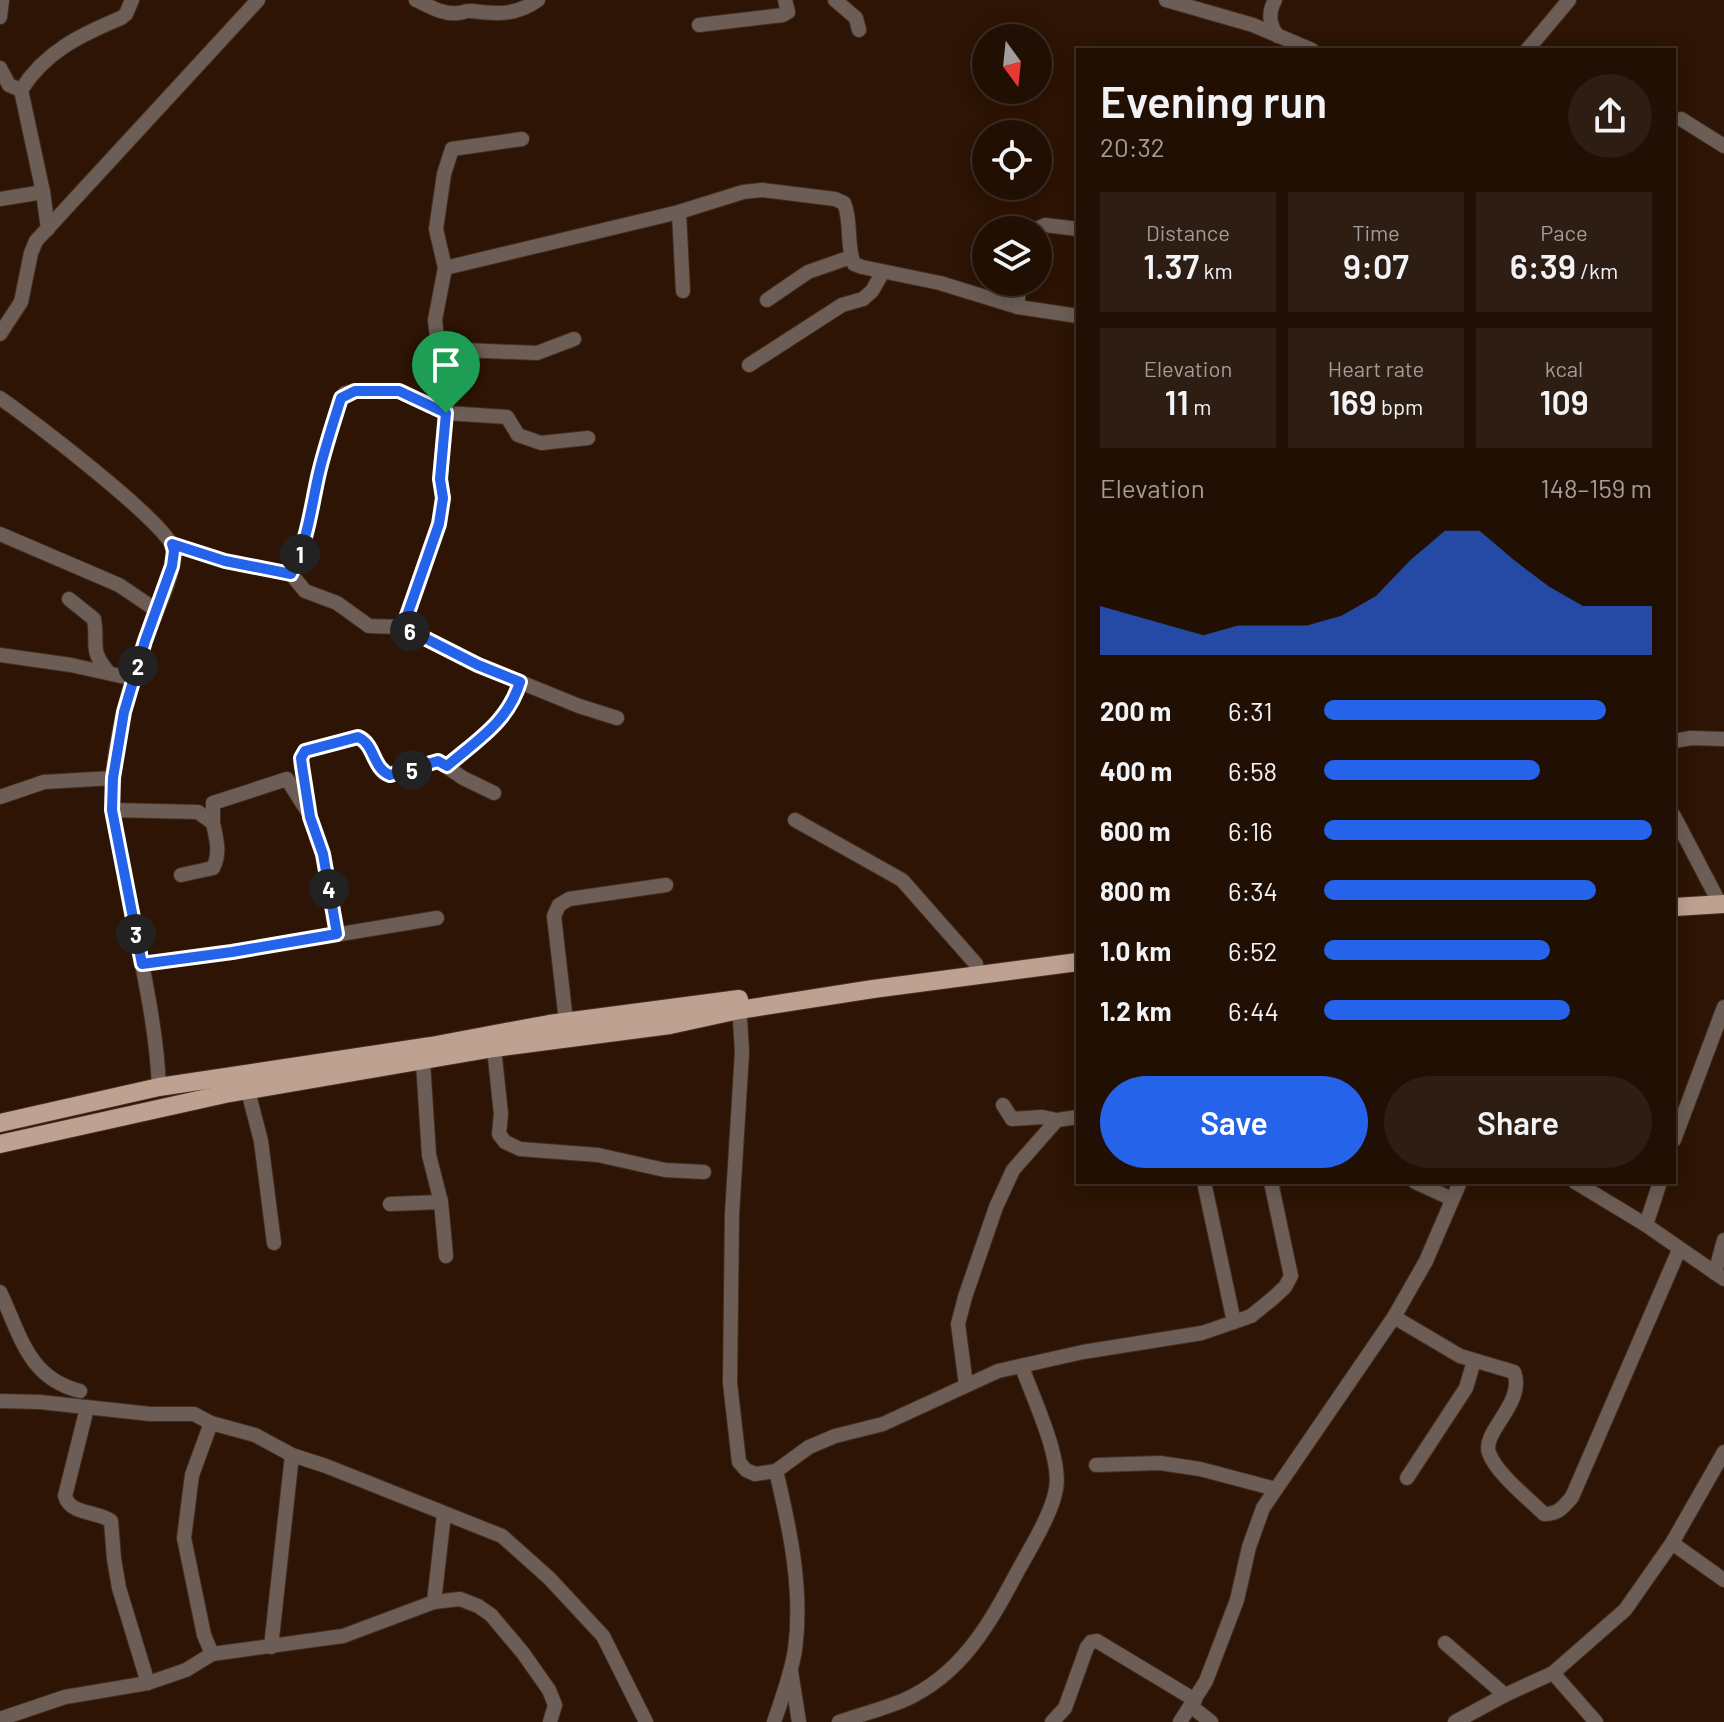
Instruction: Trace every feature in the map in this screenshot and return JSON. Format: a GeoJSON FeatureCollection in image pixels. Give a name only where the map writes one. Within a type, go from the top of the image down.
{"type":"FeatureCollection","features":[{"type":"Feature","properties":{"kind":"main road"},"geometry":{"type":"LineString","coordinates":[[1676,907],[1723,907]]}},
{"type":"Feature","properties":{"kind":"main road"},"geometry":{"type":"LineString","coordinates":[[1676,917],[1723,907]]}},
{"type":"Feature","properties":{"kind":"main road"},"geometry":{"type":"LineString","coordinates":[[0,1144],[248,1091],[494,1048],[670,1025],[739,1005],[976,964],[1076,951]]}},
{"type":"Feature","properties":{"kind":"main road"},"geometry":{"type":"LineString","coordinates":[[0,1123],[159,1087],[431,1046],[566,1021],[739,1005],[1076,962]]}},
{"type":"Feature","properties":{"kind":"street"},"geometry":{"type":"LineString","coordinates":[[0,17],[2,0]]}},
{"type":"Feature","properties":{"kind":"street"},"geometry":{"type":"LineString","coordinates":[[48,229],[21,90],[33,72],[53,53],[79,36],[121,18],[132,0]]}},
{"type":"Feature","properties":{"kind":"street"},"geometry":{"type":"LineString","coordinates":[[0,334],[21,302],[36,241],[258,0]]}},
{"type":"Feature","properties":{"kind":"street"},"geometry":{"type":"LineString","coordinates":[[416,0],[437,10],[457,14],[468,11],[505,14],[525,9],[538,0]]}},
{"type":"Feature","properties":{"kind":"street"},"geometry":{"type":"LineString","coordinates":[[699,25],[783,15],[788,12],[785,0]]}},
{"type":"Feature","properties":{"kind":"street"},"geometry":{"type":"LineString","coordinates":[[835,0],[856,18],[859,30]]}},
{"type":"Feature","properties":{"kind":"street"},"geometry":{"type":"LineString","coordinates":[[1166,0],[1253,25],[1307,48]]}},
{"type":"Feature","properties":{"kind":"street"},"geometry":{"type":"LineString","coordinates":[[1275,0],[1271,7],[1271,28],[1278,36]]}},
{"type":"Feature","properties":{"kind":"street"},"geometry":{"type":"LineString","coordinates":[[1529,48],[1569,0]]}},
{"type":"Feature","properties":{"kind":"street"},"geometry":{"type":"LineString","coordinates":[[0,68],[9,85],[21,90]]}},
{"type":"Feature","properties":{"kind":"street"},"geometry":{"type":"LineString","coordinates":[[1681,119],[1724,146]]}},
{"type":"Feature","properties":{"kind":"street"},"geometry":{"type":"LineString","coordinates":[[403,627],[439,524],[443,498],[440,479],[446,413],[435,320],[445,268],[438,249],[437,212],[450,152],[457,148],[522,139]]}},
{"type":"Feature","properties":{"kind":"street"},"geometry":{"type":"LineString","coordinates":[[445,268],[679,212],[743,192],[762,190],[835,199],[844,203],[848,212],[854,264],[940,283],[1018,307],[1076,316]]}},
{"type":"Feature","properties":{"kind":"street"},"geometry":{"type":"LineString","coordinates":[[0,199],[43,192]]}},
{"type":"Feature","properties":{"kind":"street"},"geometry":{"type":"LineString","coordinates":[[679,212],[683,291]]}},
{"type":"Feature","properties":{"kind":"street"},"geometry":{"type":"LineString","coordinates":[[1052,226],[1076,229]]}},
{"type":"Feature","properties":{"kind":"street"},"geometry":{"type":"LineString","coordinates":[[767,300],[808,272],[851,257]]}},
{"type":"Feature","properties":{"kind":"street"},"geometry":{"type":"LineString","coordinates":[[749,365],[842,305],[863,299],[872,291],[883,272]]}},
{"type":"Feature","properties":{"kind":"street"},"geometry":{"type":"LineString","coordinates":[[1018,296],[1018,307]]}},
{"type":"Feature","properties":{"kind":"street"},"geometry":{"type":"LineString","coordinates":[[439,349],[537,353],[574,339]]}},
{"type":"Feature","properties":{"kind":"street"},"geometry":{"type":"LineString","coordinates":[[291,574],[303,549],[318,477],[341,398],[355,391],[399,391],[446,413],[507,417],[518,435],[541,443],[588,438]]}},
{"type":"Feature","properties":{"kind":"street"},"geometry":{"type":"LineString","coordinates":[[0,398],[34,421],[111,486],[166,535],[174,551],[117,743],[112,810],[142,964],[157,1053],[159,1087]]}},
{"type":"Feature","properties":{"kind":"street"},"geometry":{"type":"LineString","coordinates":[[0,534],[127,589],[156,610]]}},
{"type":"Feature","properties":{"kind":"street"},"geometry":{"type":"LineString","coordinates":[[172,544],[225,561],[291,574],[305,591],[337,603],[369,626],[403,627],[478,665],[617,718]]}},
{"type":"Feature","properties":{"kind":"street"},"geometry":{"type":"LineString","coordinates":[[69,599],[94,619],[97,659],[109,673]]}},
{"type":"Feature","properties":{"kind":"street"},"geometry":{"type":"LineString","coordinates":[[0,655],[134,679]]}},
{"type":"Feature","properties":{"kind":"street"},"geometry":{"type":"LineString","coordinates":[[447,766],[503,718],[514,702],[520,682]]}},
{"type":"Feature","properties":{"kind":"street"},"geometry":{"type":"LineString","coordinates":[[337,934],[323,854],[310,817],[301,758],[305,751],[358,737],[368,743],[380,769],[390,775],[438,761],[494,793]]}},
{"type":"Feature","properties":{"kind":"street"},"geometry":{"type":"LineString","coordinates":[[1676,741],[1724,739]]}},
{"type":"Feature","properties":{"kind":"street"},"geometry":{"type":"LineString","coordinates":[[0,797],[44,782],[113,778]]}},
{"type":"Feature","properties":{"kind":"street"},"geometry":{"type":"LineString","coordinates":[[181,875],[213,868],[217,860],[213,803],[287,779],[310,817]]}},
{"type":"Feature","properties":{"kind":"street"},"geometry":{"type":"LineString","coordinates":[[112,810],[198,812],[213,823]]}},
{"type":"Feature","properties":{"kind":"street"},"geometry":{"type":"LineString","coordinates":[[795,820],[902,880],[916,892],[976,964]]}},
{"type":"Feature","properties":{"kind":"street"},"geometry":{"type":"LineString","coordinates":[[1676,820],[1723,907]]}},
{"type":"Feature","properties":{"kind":"street"},"geometry":{"type":"LineString","coordinates":[[566,1021],[554,916],[559,905],[569,899],[666,885]]}},
{"type":"Feature","properties":{"kind":"street"},"geometry":{"type":"LineString","coordinates":[[142,964],[437,918]]}},
{"type":"Feature","properties":{"kind":"street"},"geometry":{"type":"LineString","coordinates":[[739,1005],[742,1052],[732,1214],[730,1383],[739,1462],[755,1474],[776,1471],[809,1447],[835,1436],[883,1424],[998,1371],[1083,1352],[1202,1333],[1251,1316],[1285,1287],[1291,1276],[1271,1184]]}},
{"type":"Feature","properties":{"kind":"street"},"geometry":{"type":"LineString","coordinates":[[1677,1118],[1724,1007]]}},
{"type":"Feature","properties":{"kind":"street"},"geometry":{"type":"LineString","coordinates":[[494,1048],[501,1114],[499,1134],[505,1142],[520,1149],[598,1155],[665,1170],[704,1172]]}},
{"type":"Feature","properties":{"kind":"street"},"geometry":{"type":"LineString","coordinates":[[423,1062],[429,1155],[441,1202],[446,1256]]}},
{"type":"Feature","properties":{"kind":"street"},"geometry":{"type":"LineString","coordinates":[[248,1091],[261,1141],[274,1243]]}},
{"type":"Feature","properties":{"kind":"street"},"geometry":{"type":"LineString","coordinates":[[1003,1105],[1012,1119],[1076,1117]]}},
{"type":"Feature","properties":{"kind":"street"},"geometry":{"type":"LineString","coordinates":[[966,1385],[958,1324],[965,1297],[996,1207],[1013,1170],[1057,1120]]}},
{"type":"Feature","properties":{"kind":"street"},"geometry":{"type":"LineString","coordinates":[[1204,1184],[1234,1322]]}},
{"type":"Feature","properties":{"kind":"street"},"geometry":{"type":"LineString","coordinates":[[1419,1184],[1452,1199]]}},
{"type":"Feature","properties":{"kind":"street"},"geometry":{"type":"LineString","coordinates":[[1180,1722],[1206,1681],[1237,1600],[1256,1523],[1394,1317],[1426,1261],[1459,1184]]}},
{"type":"Feature","properties":{"kind":"street"},"geometry":{"type":"LineString","coordinates":[[1578,1184],[1646,1225],[1720,1276],[1724,1240]]}},
{"type":"Feature","properties":{"kind":"street"},"geometry":{"type":"LineString","coordinates":[[1646,1225],[1659,1184]]}},
{"type":"Feature","properties":{"kind":"street"},"geometry":{"type":"LineString","coordinates":[[390,1204],[441,1202]]}},
{"type":"Feature","properties":{"kind":"street"},"geometry":{"type":"LineString","coordinates":[[1394,1317],[1474,1361],[1514,1372],[1517,1391],[1490,1442],[1489,1454],[1544,1514],[1559,1512],[1572,1497],[1679,1250]]}},
{"type":"Feature","properties":{"kind":"street"},"geometry":{"type":"LineString","coordinates":[[0,1292],[34,1364],[60,1386],[80,1391]]}},
{"type":"Feature","properties":{"kind":"street"},"geometry":{"type":"LineString","coordinates":[[1407,1478],[1466,1388],[1474,1361]]}},
{"type":"Feature","properties":{"kind":"street"},"geometry":{"type":"LineString","coordinates":[[839,1722],[905,1700],[934,1683],[965,1657],[989,1626],[1027,1554],[1056,1489],[1055,1456],[1022,1367]]}},
{"type":"Feature","properties":{"kind":"street"},"geometry":{"type":"LineString","coordinates":[[0,1401],[40,1402],[150,1414],[194,1414],[211,1423],[255,1435],[292,1455],[502,1536],[523,1552],[588,1618],[608,1644],[646,1722]]}},
{"type":"Feature","properties":{"kind":"street"},"geometry":{"type":"LineString","coordinates":[[87,1408],[65,1496],[67,1503],[111,1521],[119,1588],[148,1683]]}},
{"type":"Feature","properties":{"kind":"street"},"geometry":{"type":"LineString","coordinates":[[211,1423],[192,1475],[184,1538],[204,1635],[212,1654]]}},
{"type":"Feature","properties":{"kind":"street"},"geometry":{"type":"LineString","coordinates":[[1455,1722],[1553,1673],[1625,1610],[1672,1543],[1724,1452]]}},
{"type":"Feature","properties":{"kind":"street"},"geometry":{"type":"LineString","coordinates":[[271,1647],[292,1455]]}},
{"type":"Feature","properties":{"kind":"street"},"geometry":{"type":"LineString","coordinates":[[1096,1465],[1160,1463],[1200,1469],[1276,1489]]}},
{"type":"Feature","properties":{"kind":"street"},"geometry":{"type":"LineString","coordinates":[[774,1722],[795,1650],[797,1583],[786,1510],[776,1471]]}},
{"type":"Feature","properties":{"kind":"street"},"geometry":{"type":"LineString","coordinates":[[434,1602],[444,1514]]}},
{"type":"Feature","properties":{"kind":"street"},"geometry":{"type":"LineString","coordinates":[[1672,1543],[1724,1580]]}},
{"type":"Feature","properties":{"kind":"street"},"geometry":{"type":"LineString","coordinates":[[0,1719],[65,1697],[148,1683],[186,1670],[212,1654],[343,1636],[434,1602],[460,1599],[491,1615],[523,1653],[549,1690],[555,1705],[550,1722]]}},
{"type":"Feature","properties":{"kind":"street"},"geometry":{"type":"LineString","coordinates":[[1052,1722],[1065,1708],[1087,1647],[1097,1641],[1193,1703],[1211,1722]]}},
{"type":"Feature","properties":{"kind":"street"},"geometry":{"type":"LineString","coordinates":[[1445,1643],[1505,1695]]}},
{"type":"Feature","properties":{"kind":"street"},"geometry":{"type":"LineString","coordinates":[[791,1666],[799,1722]]}},
{"type":"Feature","properties":{"kind":"street"},"geometry":{"type":"LineString","coordinates":[[1553,1673],[1596,1722]]}},
{"type":"Feature","properties":{"kind":"route"},"geometry":{"type":"LineString","coordinates":[[399,391],[446,413],[439,524],[403,627],[478,665],[520,682],[514,702],[503,718],[447,766],[438,761],[431,762],[390,775],[376,764],[368,743],[358,737],[305,751],[301,758],[310,817],[323,854],[337,934],[142,964],[112,810],[113,778],[124,712],[172,566],[172,544],[225,561],[291,574],[303,549],[318,477],[345,393],[399,391]]}}]}
